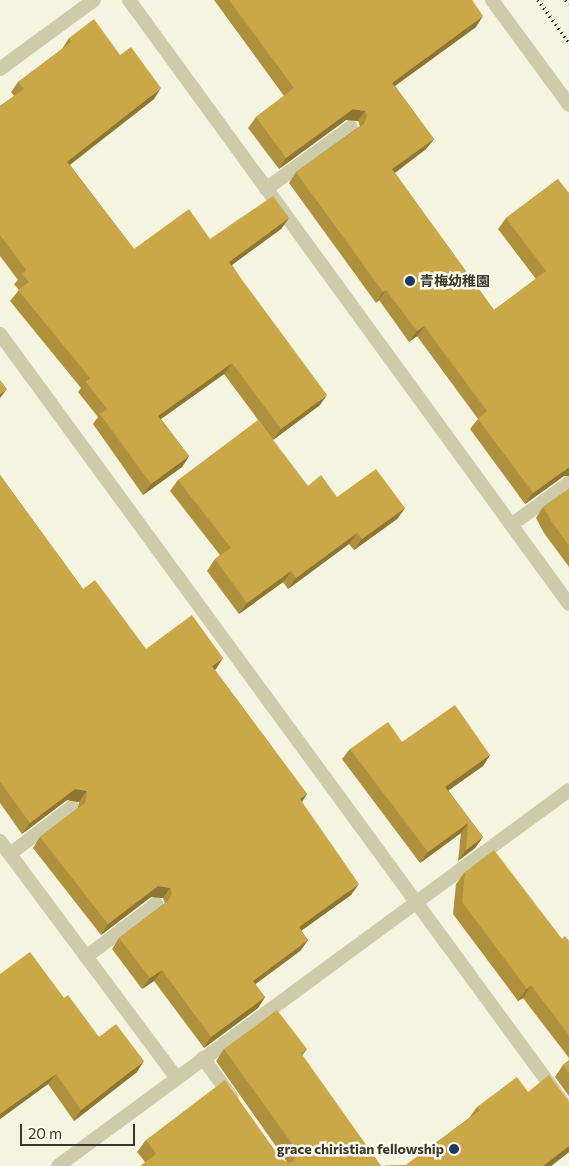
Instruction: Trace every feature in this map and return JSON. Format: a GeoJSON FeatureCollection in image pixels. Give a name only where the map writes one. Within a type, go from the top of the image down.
{"type":"FeatureCollection","features":[{"type":"Feature","properties":{"kind":"street"},"geometry":{"type":"LineString","coordinates":[[0,68],[94,0]]}},
{"type":"Feature","properties":{"kind":"street"},"geometry":{"type":"LineString","coordinates":[[129,0],[569,604]]}},
{"type":"Feature","properties":{"kind":"street"},"geometry":{"type":"LineString","coordinates":[[492,0],[569,106]]}},
{"type":"Feature","properties":{"kind":"street"},"geometry":{"type":"LineString","coordinates":[[266,189],[351,127]]}},
{"type":"Feature","properties":{"kind":"street"},"geometry":{"type":"LineString","coordinates":[[0,334],[569,1112]]}},
{"type":"Feature","properties":{"kind":"street"},"geometry":{"type":"LineString","coordinates":[[511,525],[569,483]]}},
{"type":"Feature","properties":{"kind":"street"},"geometry":{"type":"LineString","coordinates":[[58,1166],[176,1077],[569,790]]}},
{"type":"Feature","properties":{"kind":"street"},"geometry":{"type":"LineString","coordinates":[[10,854],[72,807]]}},
{"type":"Feature","properties":{"kind":"street"},"geometry":{"type":"LineString","coordinates":[[0,841],[176,1077]]}},
{"type":"Feature","properties":{"kind":"street"},"geometry":{"type":"LineString","coordinates":[[86,956],[156,904]]}},
{"type":"Feature","properties":{"kind":"street"},"geometry":{"type":"LineString","coordinates":[[203,1058],[242,1112]]}},
{"type":"Feature","properties":{"kind":"building"},"geometry":{"type":"Polygon","coordinates":[[[229,0],[472,0],[483,16],[392,83],[434,139],[392,169],[494,310],[546,271],[506,218],[558,179],[569,193],[569,467],[533,493],[478,419],[487,411],[424,326],[417,331],[386,290],[383,292],[296,172],[364,124],[367,116],[365,111],[353,109],[286,158],[256,117],[294,88],[229,0]]]}},
{"type":"Feature","properties":{"kind":"building"},"geometry":{"type":"Polygon","coordinates":[[[94,19],[120,55],[131,47],[161,88],[67,162],[134,249],[189,209],[210,239],[273,196],[289,218],[229,262],[327,395],[281,429],[232,363],[158,416],[189,456],[151,484],[100,414],[107,409],[86,382],[90,378],[18,290],[29,282],[22,274],[26,270],[0,235],[0,106],[24,89],[18,82],[71,42],[69,38],[94,19]]]}},
{"type":"Feature","properties":{"kind":"building"},"geometry":{"type":"Polygon","coordinates":[[[0,380],[7,389],[0,394],[0,380]]]}},
{"type":"Feature","properties":{"kind":"building"},"geometry":{"type":"Polygon","coordinates":[[[258,420],[308,486],[321,475],[337,497],[376,469],[405,508],[362,539],[357,533],[296,578],[291,571],[247,603],[215,559],[231,548],[178,480],[258,420]]]}},
{"type":"Feature","properties":{"kind":"building"},"geometry":{"type":"Polygon","coordinates":[[[0,475],[83,589],[95,580],[146,649],[192,615],[223,658],[212,666],[307,794],[300,799],[359,884],[299,927],[308,940],[253,981],[265,997],[211,1037],[162,970],[150,978],[119,938],[169,900],[172,893],[170,888],[158,886],[108,924],[40,837],[85,803],[87,791],[75,789],[30,823],[0,782],[0,475]]]}},
{"type":"Feature","properties":{"kind":"building"},"geometry":{"type":"Polygon","coordinates":[[[569,489],[569,546],[543,507],[569,489]]]}},
{"type":"Feature","properties":{"kind":"building"},"geometry":{"type":"Polygon","coordinates":[[[455,705],[490,755],[445,787],[483,837],[466,850],[468,823],[428,852],[350,749],[388,722],[402,742],[455,705]]]}},
{"type":"Feature","properties":{"kind":"building"},"geometry":{"type":"Polygon","coordinates":[[[494,850],[562,939],[565,936],[569,941],[569,1035],[531,985],[527,989],[462,902],[465,872],[494,850]]]}},
{"type":"Feature","properties":{"kind":"building"},"geometry":{"type":"Polygon","coordinates":[[[30,952],[64,998],[68,995],[99,1037],[116,1024],[144,1061],[81,1110],[56,1074],[0,1114],[0,974],[30,952]]]}},
{"type":"Feature","properties":{"kind":"building"},"geometry":{"type":"Polygon","coordinates":[[[277,1010],[307,1049],[301,1053],[381,1166],[140,1166],[156,1154],[146,1140],[225,1080],[281,1159],[289,1163],[294,1161],[296,1149],[224,1049],[277,1010]]]}},
{"type":"Feature","properties":{"kind":"building"},"geometry":{"type":"Polygon","coordinates":[[[569,1060],[569,1072],[563,1065],[569,1060]]]}},
{"type":"Feature","properties":{"kind":"building"},"geometry":{"type":"Polygon","coordinates":[[[549,1075],[569,1102],[569,1146],[543,1166],[382,1166],[406,1165],[480,1110],[477,1107],[517,1077],[528,1092],[549,1075]]]}},
{"type":"Feature","properties":{"kind":"railway"},"geometry":{"type":"LineString","coordinates":[[538,0],[569,43]]}},
{"type":"Feature","properties":{"kind":"railway"},"geometry":{"type":"LineString","coordinates":[[566,0],[569,4]]}},
{"type":"Feature","properties":{"kind":"place","name":"青梅幼稚園"},"geometry":{"type":"Point","coordinates":[410,281]}},
{"type":"Feature","properties":{"kind":"place","name":"grace chiristian fellowship"},"geometry":{"type":"Point","coordinates":[454,1149]}}]}
